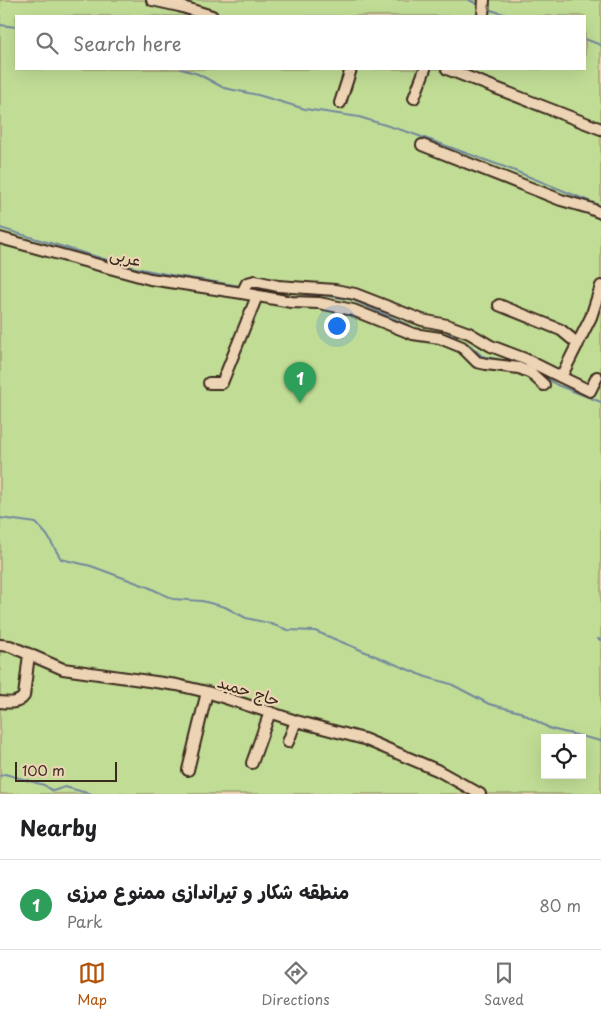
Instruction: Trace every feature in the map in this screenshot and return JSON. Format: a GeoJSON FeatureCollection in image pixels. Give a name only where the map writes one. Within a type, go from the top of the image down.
{"type":"FeatureCollection","features":[{"type":"Feature","properties":{"kind":"street"},"geometry":{"type":"LineString","coordinates":[[152,0],[180,3],[210,15]]}},
{"type":"Feature","properties":{"kind":"street"},"geometry":{"type":"LineString","coordinates":[[340,103],[351,70]]}},
{"type":"Feature","properties":{"kind":"street"},"geometry":{"type":"LineString","coordinates":[[414,98],[425,70]]}},
{"type":"Feature","properties":{"kind":"street"},"geometry":{"type":"LineString","coordinates":[[460,71],[601,129]]}},
{"type":"Feature","properties":{"kind":"street"},"geometry":{"type":"LineString","coordinates":[[422,145],[561,200],[601,213]]}},
{"type":"Feature","properties":{"kind":"street","name":"عربی"},"geometry":{"type":"LineString","coordinates":[[0,238],[150,278],[244,289]]}},
{"type":"Feature","properties":{"kind":"street"},"geometry":{"type":"LineString","coordinates":[[544,385],[531,373],[519,368],[477,362],[462,347],[440,338],[413,334],[352,310],[319,303],[291,302],[257,296],[244,289],[255,281],[278,286],[335,290],[355,294],[422,320],[447,325],[469,333],[491,346],[525,359],[590,391],[597,377]]}},
{"type":"Feature","properties":{"kind":"street"},"geometry":{"type":"LineString","coordinates":[[561,377],[591,316],[601,286]]}},
{"type":"Feature","properties":{"kind":"street"},"geometry":{"type":"LineString","coordinates":[[209,382],[222,384],[257,296]]}},
{"type":"Feature","properties":{"kind":"street"},"geometry":{"type":"LineString","coordinates":[[499,305],[561,330],[578,344]]}},
{"type":"Feature","properties":{"kind":"street","name":"حاج حمید"},"geometry":{"type":"LineString","coordinates":[[0,645],[10,646],[63,669],[177,685],[207,692],[296,721],[364,738],[437,770],[480,794]]}},
{"type":"Feature","properties":{"kind":"street"},"geometry":{"type":"LineString","coordinates":[[0,702],[12,703],[24,696],[29,654]]}},
{"type":"Feature","properties":{"kind":"street"},"geometry":{"type":"LineString","coordinates":[[188,770],[207,692]]}},
{"type":"Feature","properties":{"kind":"street"},"geometry":{"type":"LineString","coordinates":[[252,763],[270,712]]}},
{"type":"Feature","properties":{"kind":"street"},"geometry":{"type":"LineString","coordinates":[[288,742],[296,721]]}},
{"type":"Feature","properties":{"kind":"green space"},"geometry":{"type":"Polygon","coordinates":[[[0,0],[601,0],[601,794],[0,794],[0,0]]]}},
{"type":"Feature","properties":{"kind":"waterway"},"geometry":{"type":"LineString","coordinates":[[469,0],[481,6]]}},
{"type":"Feature","properties":{"kind":"waterway"},"geometry":{"type":"LineString","coordinates":[[487,9],[508,15]]}},
{"type":"Feature","properties":{"kind":"waterway"},"geometry":{"type":"LineString","coordinates":[[0,25],[15,27]]}},
{"type":"Feature","properties":{"kind":"waterway"},"geometry":{"type":"LineString","coordinates":[[586,39],[601,45]]}},
{"type":"Feature","properties":{"kind":"waterway"},"geometry":{"type":"LineString","coordinates":[[184,70],[198,74],[224,88],[258,95],[305,109],[359,117],[408,132],[510,169],[601,206]]}},
{"type":"Feature","properties":{"kind":"waterway"},"geometry":{"type":"LineString","coordinates":[[0,228],[131,267],[241,286]]}},
{"type":"Feature","properties":{"kind":"waterway"},"geometry":{"type":"LineString","coordinates":[[248,288],[293,297],[323,295],[353,300],[417,329],[449,334],[471,346],[482,356],[525,365]]}},
{"type":"Feature","properties":{"kind":"waterway"},"geometry":{"type":"LineString","coordinates":[[536,371],[557,385],[601,402]]}},
{"type":"Feature","properties":{"kind":"waterway"},"geometry":{"type":"LineString","coordinates":[[0,518],[36,523],[47,535],[61,559],[91,566],[148,587],[173,599],[202,601],[225,607],[246,618],[288,630],[315,631],[426,677],[451,684],[489,704],[520,712],[551,729],[601,741]]}},
{"type":"Feature","properties":{"kind":"waterway"},"geometry":{"type":"LineString","coordinates":[[0,776],[5,774],[44,785],[53,791],[65,787],[91,794]]}},
{"type":"Feature","properties":{"kind":"waterway"},"geometry":{"type":"LineString","coordinates":[[116,794],[124,794]]}},
{"type":"Feature","properties":{"kind":"place","name":"منطقه شکار و تیراندازی ممنوع مرزی"},"geometry":{"type":"Point","coordinates":[300,403]}}]}
